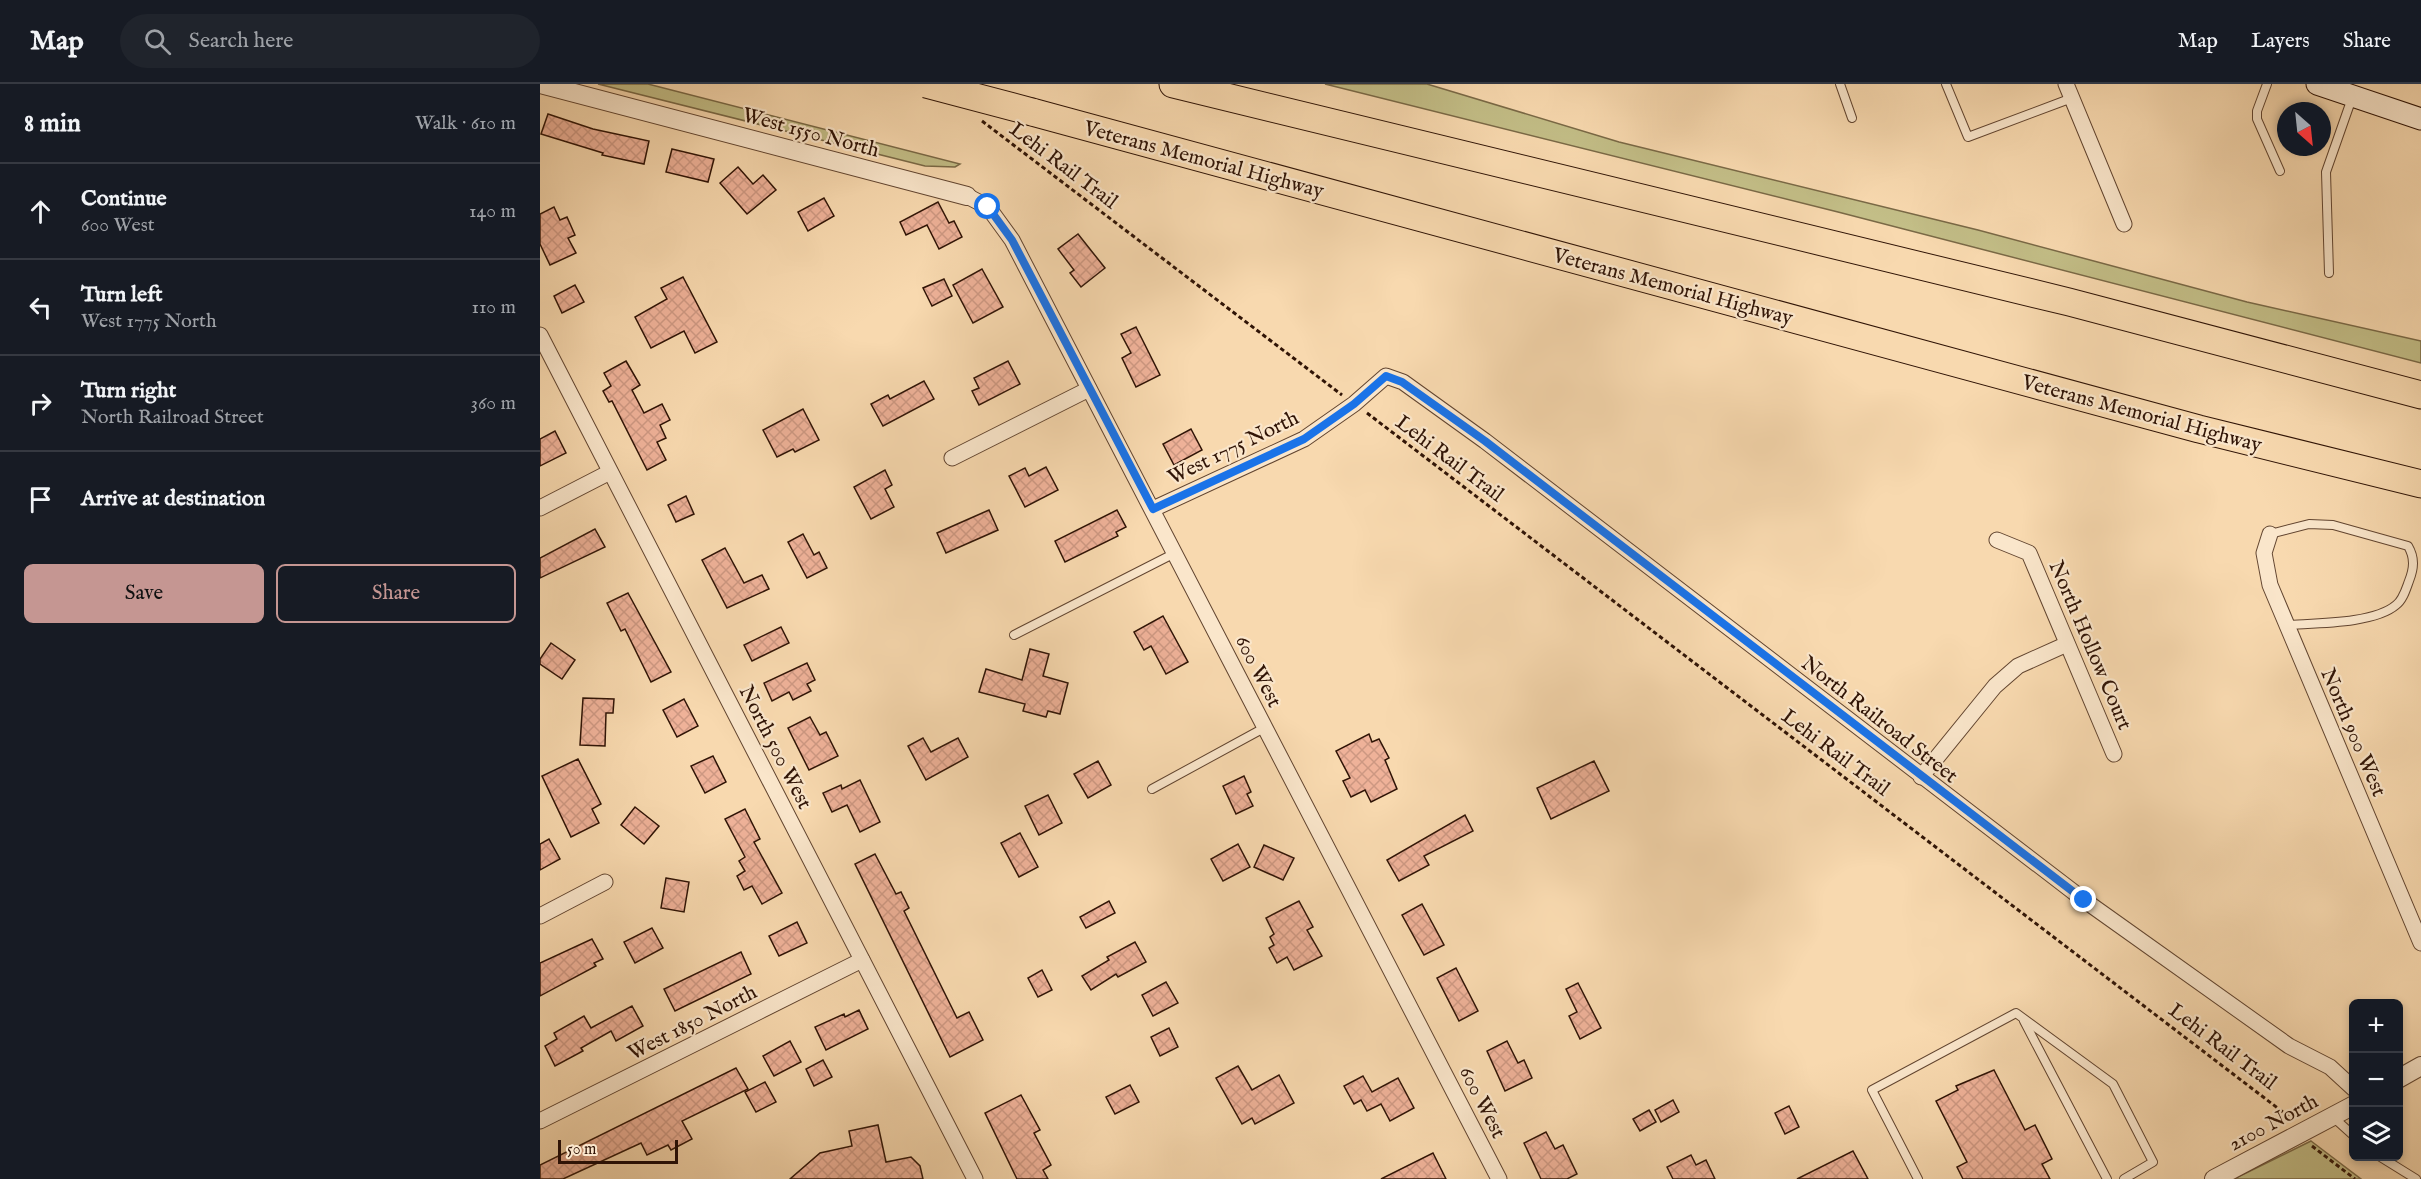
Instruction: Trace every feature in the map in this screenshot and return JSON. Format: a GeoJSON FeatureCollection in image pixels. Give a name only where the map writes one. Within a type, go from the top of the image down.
{"type":"FeatureCollection","features":[{"type":"Feature","properties":{"kind":"highway","name":"Veterans Memorial Highway"},"geometry":{"type":"LineString","coordinates":[[926,84],[2188,426],[2421,484]]}},
{"type":"Feature","properties":{"kind":"highway"},"geometry":{"type":"LineString","coordinates":[[1173,84],[2069,302],[2421,395]]}},
{"type":"Feature","properties":{"kind":"main road"},"geometry":{"type":"LineString","coordinates":[[2317,84],[2421,119]]}},
{"type":"Feature","properties":{"kind":"street","name":"West 1550 North"},"geometry":{"type":"LineString","coordinates":[[540,84],[967,196]]}},
{"type":"Feature","properties":{"kind":"street"},"geometry":{"type":"LineString","coordinates":[[2069,91],[2124,224]]}},
{"type":"Feature","properties":{"kind":"street","name":"600 West"},"geometry":{"type":"LineString","coordinates":[[967,196],[988,207],[1012,240],[1176,552],[1377,945],[1386,956],[1499,1179]]}},
{"type":"Feature","properties":{"kind":"street","name":"North 500 West"},"geometry":{"type":"LineString","coordinates":[[540,335],[975,1179]]}},
{"type":"Feature","properties":{"kind":"street","name":"West 1775 North"},"geometry":{"type":"LineString","coordinates":[[1153,509],[1304,439],[1354,404],[1386,376]]}},
{"type":"Feature","properties":{"kind":"street","name":"North Railroad Street"},"geometry":{"type":"LineString","coordinates":[[1386,376],[1402,382],[1485,441],[2100,912],[2289,1046],[2330,1067],[2349,1084]]}},
{"type":"Feature","properties":{"kind":"street"},"geometry":{"type":"LineString","coordinates":[[952,458],[1089,389]]}},
{"type":"Feature","properties":{"kind":"street"},"geometry":{"type":"LineString","coordinates":[[540,508],[610,472]]}},
{"type":"Feature","properties":{"kind":"street","name":"North 900 West"},"geometry":{"type":"LineString","coordinates":[[2270,534],[2264,553],[2270,585],[2421,944]]}},
{"type":"Feature","properties":{"kind":"street","name":"North Hollow Court"},"geometry":{"type":"LineString","coordinates":[[1997,540],[2028,553],[2114,754]]}},
{"type":"Feature","properties":{"kind":"street"},"geometry":{"type":"LineString","coordinates":[[1921,777],[1995,686],[2018,666],[2067,644]]}},
{"type":"Feature","properties":{"kind":"street"},"geometry":{"type":"LineString","coordinates":[[540,916],[605,882]]}},
{"type":"Feature","properties":{"kind":"street","name":"West 1850 North"},"geometry":{"type":"LineString","coordinates":[[540,1121],[862,960]]}},
{"type":"Feature","properties":{"kind":"street"},"geometry":{"type":"LineString","coordinates":[[2403,1076],[2421,1066]]}},
{"type":"Feature","properties":{"kind":"street","name":"2100 North"},"geometry":{"type":"LineString","coordinates":[[2214,1179],[2350,1107]]}},
{"type":"Feature","properties":{"kind":"lane"},"geometry":{"type":"LineString","coordinates":[[1840,84],[1852,118]]}},
{"type":"Feature","properties":{"kind":"lane"},"geometry":{"type":"LineString","coordinates":[[1946,84],[1968,137],[2069,91]]}},
{"type":"Feature","properties":{"kind":"lane"},"geometry":{"type":"LineString","coordinates":[[2267,84],[2257,111],[2257,119],[2280,171]]}},
{"type":"Feature","properties":{"kind":"lane"},"geometry":{"type":"LineString","coordinates":[[2329,273],[2326,172],[2353,96]]}},
{"type":"Feature","properties":{"kind":"lane"},"geometry":{"type":"LineString","coordinates":[[2270,534],[2309,524],[2333,525],[2408,546],[2414,556],[2412,573],[2396,605],[2380,614],[2287,626]]}},
{"type":"Feature","properties":{"kind":"lane"},"geometry":{"type":"LineString","coordinates":[[1014,634],[1176,552]]}},
{"type":"Feature","properties":{"kind":"lane"},"geometry":{"type":"LineString","coordinates":[[1152,789],[1264,728]]}},
{"type":"Feature","properties":{"kind":"lane"},"geometry":{"type":"LineString","coordinates":[[1918,1179],[1872,1090],[2016,1013],[2113,1084],[2153,1162],[2123,1179]]}},
{"type":"Feature","properties":{"kind":"lane"},"geometry":{"type":"LineString","coordinates":[[2022,1018],[2107,1179]]}},
{"type":"Feature","properties":{"kind":"lane"},"geometry":{"type":"LineString","coordinates":[[2332,1116],[2349,1131]]}},
{"type":"Feature","properties":{"kind":"lane"},"geometry":{"type":"LineString","coordinates":[[2387,1161],[2416,1179]]}},
{"type":"Feature","properties":{"kind":"path","name":"Lehi Rail Trail"},"geometry":{"type":"LineString","coordinates":[[976,117],[1349,400]]}},
{"type":"Feature","properties":{"kind":"path","name":"Lehi Rail Trail"},"geometry":{"type":"LineString","coordinates":[[1360,409],[2293,1120]]}},
{"type":"Feature","properties":{"kind":"path"},"geometry":{"type":"LineString","coordinates":[[2314,1148],[2355,1179]]}},
{"type":"Feature","properties":{"kind":"shaded area"},"geometry":{"type":"Polygon","coordinates":[[[598,84],[648,84],[960,164],[955,167],[925,166],[598,84]]]}},
{"type":"Feature","properties":{"kind":"shaded area"},"geometry":{"type":"Polygon","coordinates":[[[1325,84],[1427,84],[1619,142],[1978,230],[2247,302],[2421,341],[2421,363],[1838,212],[1325,84]]]}},
{"type":"Feature","properties":{"kind":"shaded area"},"geometry":{"type":"Polygon","coordinates":[[[2311,1141],[2361,1179],[2234,1179],[2311,1141]]]}},
{"type":"Feature","properties":{"kind":"building"},"geometry":{"type":"Polygon","coordinates":[[[548,114],[593,129],[649,141],[644,164],[602,155],[603,153],[541,134],[548,114]]]}},
{"type":"Feature","properties":{"kind":"building"},"geometry":{"type":"Polygon","coordinates":[[[672,149],[714,159],[708,182],[666,172],[672,149]]]}},
{"type":"Feature","properties":{"kind":"building"},"geometry":{"type":"Polygon","coordinates":[[[738,167],[753,184],[763,175],[776,190],[747,214],[720,183],[738,167]]]}},
{"type":"Feature","properties":{"kind":"building"},"geometry":{"type":"Polygon","coordinates":[[[824,198],[834,216],[808,231],[798,212],[824,198]]]}},
{"type":"Feature","properties":{"kind":"building"},"geometry":{"type":"Polygon","coordinates":[[[938,202],[949,223],[954,221],[962,237],[939,249],[927,225],[906,235],[900,222],[938,202]]]}},
{"type":"Feature","properties":{"kind":"building"},"geometry":{"type":"Polygon","coordinates":[[[554,207],[560,220],[567,217],[575,235],[568,238],[576,253],[550,265],[540,244],[540,214],[554,207]]]}},
{"type":"Feature","properties":{"kind":"building"},"geometry":{"type":"Polygon","coordinates":[[[1078,234],[1105,268],[1081,287],[1070,273],[1074,270],[1058,249],[1078,234]]]}},
{"type":"Feature","properties":{"kind":"building"},"geometry":{"type":"Polygon","coordinates":[[[982,269],[1003,307],[973,323],[953,285],[982,269]]]}},
{"type":"Feature","properties":{"kind":"building"},"geometry":{"type":"Polygon","coordinates":[[[683,277],[717,342],[695,353],[684,331],[651,348],[635,317],[667,299],[661,288],[683,277]]]}},
{"type":"Feature","properties":{"kind":"building"},"geometry":{"type":"Polygon","coordinates":[[[944,279],[952,296],[932,306],[923,288],[944,279]]]}},
{"type":"Feature","properties":{"kind":"building"},"geometry":{"type":"Polygon","coordinates":[[[575,285],[584,302],[562,313],[554,296],[575,285]]]}},
{"type":"Feature","properties":{"kind":"building"},"geometry":{"type":"Polygon","coordinates":[[[1136,327],[1160,375],[1136,387],[1122,358],[1131,353],[1121,334],[1136,327]]]}},
{"type":"Feature","properties":{"kind":"building"},"geometry":{"type":"Polygon","coordinates":[[[626,361],[640,385],[632,390],[644,413],[662,404],[670,420],[660,425],[666,438],[657,442],[666,460],[647,470],[612,401],[609,402],[603,391],[611,386],[604,373],[626,361]]]}},
{"type":"Feature","properties":{"kind":"building"},"geometry":{"type":"Polygon","coordinates":[[[1008,361],[1020,384],[979,405],[972,391],[979,388],[974,378],[1008,361]]]}},
{"type":"Feature","properties":{"kind":"building"},"geometry":{"type":"Polygon","coordinates":[[[924,381],[934,399],[883,426],[871,404],[888,395],[890,399],[924,381]]]}},
{"type":"Feature","properties":{"kind":"building"},"geometry":{"type":"Polygon","coordinates":[[[803,409],[819,440],[795,452],[793,449],[777,457],[763,430],[803,409]]]}},
{"type":"Feature","properties":{"kind":"building"},"geometry":{"type":"Polygon","coordinates":[[[1191,429],[1202,450],[1174,465],[1163,444],[1191,429]]]}},
{"type":"Feature","properties":{"kind":"building"},"geometry":{"type":"Polygon","coordinates":[[[555,431],[566,453],[540,466],[540,439],[555,431]]]}},
{"type":"Feature","properties":{"kind":"building"},"geometry":{"type":"Polygon","coordinates":[[[1046,467],[1058,490],[1025,507],[1009,476],[1025,468],[1029,476],[1046,467]]]}},
{"type":"Feature","properties":{"kind":"building"},"geometry":{"type":"Polygon","coordinates":[[[885,470],[892,485],[885,489],[894,507],[871,519],[854,487],[885,470]]]}},
{"type":"Feature","properties":{"kind":"building"},"geometry":{"type":"Polygon","coordinates":[[[686,496],[694,514],[676,522],[668,505],[686,496]]]}},
{"type":"Feature","properties":{"kind":"building"},"geometry":{"type":"Polygon","coordinates":[[[989,510],[998,530],[946,553],[937,533],[989,510]]]}},
{"type":"Feature","properties":{"kind":"building"},"geometry":{"type":"Polygon","coordinates":[[[1117,510],[1126,527],[1116,532],[1118,536],[1065,562],[1055,541],[1117,510]]]}},
{"type":"Feature","properties":{"kind":"building"},"geometry":{"type":"Polygon","coordinates":[[[595,529],[605,547],[540,578],[540,558],[595,529]]]}},
{"type":"Feature","properties":{"kind":"building"},"geometry":{"type":"Polygon","coordinates":[[[803,534],[814,555],[819,552],[827,568],[807,578],[788,542],[803,534]]]}},
{"type":"Feature","properties":{"kind":"building"},"geometry":{"type":"Polygon","coordinates":[[[725,548],[744,583],[762,575],[769,589],[727,608],[702,560],[725,548]]]}},
{"type":"Feature","properties":{"kind":"building"},"geometry":{"type":"Polygon","coordinates":[[[628,593],[671,672],[651,682],[625,629],[621,631],[607,603],[628,593]]]}},
{"type":"Feature","properties":{"kind":"building"},"geometry":{"type":"Polygon","coordinates":[[[1163,616],[1188,662],[1166,674],[1151,646],[1144,650],[1134,632],[1163,616]]]}},
{"type":"Feature","properties":{"kind":"building"},"geometry":{"type":"Polygon","coordinates":[[[781,627],[789,643],[752,661],[744,645],[781,627]]]}},
{"type":"Feature","properties":{"kind":"building"},"geometry":{"type":"Polygon","coordinates":[[[551,643],[575,660],[562,679],[540,664],[540,659],[551,643]]]}},
{"type":"Feature","properties":{"kind":"building"},"geometry":{"type":"Polygon","coordinates":[[[1030,649],[1049,654],[1043,676],[1068,683],[1060,714],[1048,711],[1046,717],[1023,711],[1025,704],[979,692],[986,669],[1022,680],[1030,649]]]}},
{"type":"Feature","properties":{"kind":"building"},"geometry":{"type":"Polygon","coordinates":[[[807,663],[815,680],[807,684],[811,691],[793,700],[789,692],[772,701],[764,683],[807,663]]]}},
{"type":"Feature","properties":{"kind":"building"},"geometry":{"type":"Polygon","coordinates":[[[583,698],[614,699],[613,713],[606,713],[605,746],[580,745],[583,698]]]}},
{"type":"Feature","properties":{"kind":"building"},"geometry":{"type":"Polygon","coordinates":[[[684,699],[698,726],[677,737],[663,710],[684,699]]]}},
{"type":"Feature","properties":{"kind":"building"},"geometry":{"type":"Polygon","coordinates":[[[810,717],[820,735],[826,732],[838,756],[809,770],[788,728],[810,717]]]}},
{"type":"Feature","properties":{"kind":"building"},"geometry":{"type":"Polygon","coordinates":[[[1369,734],[1372,742],[1379,739],[1389,758],[1385,760],[1397,789],[1371,802],[1365,790],[1351,797],[1343,781],[1350,778],[1336,751],[1369,734]]]}},
{"type":"Feature","properties":{"kind":"building"},"geometry":{"type":"Polygon","coordinates":[[[923,738],[931,752],[958,738],[968,757],[926,780],[908,746],[923,738]]]}},
{"type":"Feature","properties":{"kind":"building"},"geometry":{"type":"Polygon","coordinates":[[[713,756],[726,782],[705,793],[691,766],[713,756]]]}},
{"type":"Feature","properties":{"kind":"building"},"geometry":{"type":"Polygon","coordinates":[[[578,759],[601,804],[592,809],[599,823],[571,837],[542,776],[578,759]]]}},
{"type":"Feature","properties":{"kind":"building"},"geometry":{"type":"Polygon","coordinates":[[[1098,761],[1111,785],[1088,798],[1074,774],[1098,761]]]}},
{"type":"Feature","properties":{"kind":"building"},"geometry":{"type":"Polygon","coordinates":[[[1594,761],[1609,791],[1551,819],[1537,788],[1594,761]]]}},
{"type":"Feature","properties":{"kind":"building"},"geometry":{"type":"Polygon","coordinates":[[[1244,776],[1251,792],[1247,794],[1253,806],[1236,814],[1223,786],[1244,776]]]}},
{"type":"Feature","properties":{"kind":"building"},"geometry":{"type":"Polygon","coordinates":[[[860,780],[880,822],[860,832],[847,805],[832,812],[823,793],[841,785],[842,789],[860,780]]]}},
{"type":"Feature","properties":{"kind":"building"},"geometry":{"type":"Polygon","coordinates":[[[1048,795],[1062,823],[1039,835],[1025,806],[1048,795]]]}},
{"type":"Feature","properties":{"kind":"building"},"geometry":{"type":"Polygon","coordinates":[[[635,807],[659,826],[644,844],[621,825],[635,807]]]}},
{"type":"Feature","properties":{"kind":"building"},"geometry":{"type":"Polygon","coordinates":[[[745,809],[760,839],[754,842],[782,893],[762,904],[752,886],[744,890],[737,876],[745,871],[739,861],[745,857],[725,819],[745,809]]]}},
{"type":"Feature","properties":{"kind":"building"},"geometry":{"type":"Polygon","coordinates":[[[1465,815],[1473,831],[1424,856],[1429,865],[1399,881],[1387,860],[1465,815]]]}},
{"type":"Feature","properties":{"kind":"building"},"geometry":{"type":"Polygon","coordinates":[[[1020,833],[1038,867],[1019,877],[1001,843],[1020,833]]]}},
{"type":"Feature","properties":{"kind":"building"},"geometry":{"type":"Polygon","coordinates":[[[549,839],[560,859],[540,870],[540,844],[549,839]]]}},
{"type":"Feature","properties":{"kind":"building"},"geometry":{"type":"Polygon","coordinates":[[[1238,844],[1250,867],[1223,881],[1211,859],[1238,844]]]}},
{"type":"Feature","properties":{"kind":"building"},"geometry":{"type":"Polygon","coordinates":[[[1264,845],[1294,858],[1283,880],[1254,867],[1264,845]]]}},
{"type":"Feature","properties":{"kind":"building"},"geometry":{"type":"Polygon","coordinates":[[[875,854],[896,894],[901,892],[909,908],[904,911],[957,1018],[969,1012],[983,1040],[950,1057],[855,864],[875,854]]]}},
{"type":"Feature","properties":{"kind":"building"},"geometry":{"type":"Polygon","coordinates":[[[666,878],[689,882],[684,912],[661,908],[666,878]]]}},
{"type":"Feature","properties":{"kind":"building"},"geometry":{"type":"Polygon","coordinates":[[[1109,901],[1115,913],[1086,928],[1080,917],[1109,901]]]}},
{"type":"Feature","properties":{"kind":"building"},"geometry":{"type":"Polygon","coordinates":[[[1299,901],[1313,927],[1307,930],[1322,956],[1294,970],[1287,957],[1277,963],[1269,948],[1274,945],[1270,937],[1274,934],[1266,918],[1299,901]]]}},
{"type":"Feature","properties":{"kind":"building"},"geometry":{"type":"Polygon","coordinates":[[[1422,904],[1444,945],[1424,955],[1402,915],[1422,904]]]}},
{"type":"Feature","properties":{"kind":"building"},"geometry":{"type":"Polygon","coordinates":[[[797,922],[807,943],[779,956],[769,936],[797,922]]]}},
{"type":"Feature","properties":{"kind":"building"},"geometry":{"type":"Polygon","coordinates":[[[652,928],[663,948],[635,963],[624,942],[652,928]]]}},
{"type":"Feature","properties":{"kind":"building"},"geometry":{"type":"Polygon","coordinates":[[[592,939],[603,959],[594,963],[596,966],[540,996],[540,963],[592,939]]]}},
{"type":"Feature","properties":{"kind":"building"},"geometry":{"type":"Polygon","coordinates":[[[1135,942],[1146,962],[1118,977],[1116,974],[1091,990],[1082,976],[1109,960],[1107,957],[1135,942]]]}},
{"type":"Feature","properties":{"kind":"building"},"geometry":{"type":"Polygon","coordinates":[[[741,952],[751,974],[675,1011],[664,989],[741,952]]]}},
{"type":"Feature","properties":{"kind":"building"},"geometry":{"type":"Polygon","coordinates":[[[1456,968],[1478,1011],[1459,1021],[1437,978],[1456,968]]]}},
{"type":"Feature","properties":{"kind":"building"},"geometry":{"type":"Polygon","coordinates":[[[1042,970],[1052,990],[1038,997],[1028,978],[1042,970]]]}},
{"type":"Feature","properties":{"kind":"building"},"geometry":{"type":"Polygon","coordinates":[[[1166,982],[1178,1003],[1153,1016],[1142,995],[1166,982]]]}},
{"type":"Feature","properties":{"kind":"building"},"geometry":{"type":"Polygon","coordinates":[[[1578,983],[1601,1028],[1580,1039],[1569,1016],[1577,1012],[1566,989],[1578,983]]]}},
{"type":"Feature","properties":{"kind":"building"},"geometry":{"type":"Polygon","coordinates":[[[632,1006],[643,1026],[616,1041],[611,1031],[581,1048],[583,1051],[555,1066],[545,1046],[557,1039],[554,1033],[584,1016],[591,1028],[632,1006]]]}},
{"type":"Feature","properties":{"kind":"building"},"geometry":{"type":"Polygon","coordinates":[[[859,1010],[868,1029],[826,1050],[815,1027],[859,1010]]]}},
{"type":"Feature","properties":{"kind":"building"},"geometry":{"type":"Polygon","coordinates":[[[1169,1028],[1178,1047],[1160,1056],[1151,1037],[1169,1028]]]}},
{"type":"Feature","properties":{"kind":"building"},"geometry":{"type":"Polygon","coordinates":[[[790,1041],[801,1062],[774,1076],[763,1056],[790,1041]]]}},
{"type":"Feature","properties":{"kind":"building"},"geometry":{"type":"Polygon","coordinates":[[[1507,1041],[1518,1063],[1524,1060],[1532,1078],[1505,1091],[1487,1051],[1507,1041]]]}},
{"type":"Feature","properties":{"kind":"building"},"geometry":{"type":"Polygon","coordinates":[[[823,1060],[832,1077],[814,1086],[806,1069],[823,1060]]]}},
{"type":"Feature","properties":{"kind":"building"},"geometry":{"type":"Polygon","coordinates":[[[1238,1066],[1252,1090],[1279,1075],[1294,1103],[1255,1124],[1252,1118],[1242,1124],[1216,1078],[1238,1066]]]}},
{"type":"Feature","properties":{"kind":"building"},"geometry":{"type":"Polygon","coordinates":[[[736,1068],[748,1089],[682,1121],[692,1139],[671,1150],[668,1145],[647,1155],[641,1143],[563,1179],[540,1179],[540,1165],[736,1068]]]}},
{"type":"Feature","properties":{"kind":"building"},"geometry":{"type":"Polygon","coordinates":[[[1994,1070],[2025,1130],[2035,1125],[2052,1159],[2042,1164],[2050,1179],[1963,1179],[1957,1167],[1967,1162],[1936,1101],[1958,1090],[1956,1086],[1994,1070]]]}},
{"type":"Feature","properties":{"kind":"building"},"geometry":{"type":"Polygon","coordinates":[[[1363,1076],[1372,1092],[1398,1078],[1414,1108],[1390,1121],[1381,1104],[1367,1111],[1361,1100],[1354,1104],[1344,1086],[1363,1076]]]}},
{"type":"Feature","properties":{"kind":"building"},"geometry":{"type":"Polygon","coordinates":[[[765,1082],[776,1102],[756,1112],[745,1092],[765,1082]]]}},
{"type":"Feature","properties":{"kind":"building"},"geometry":{"type":"Polygon","coordinates":[[[1130,1085],[1139,1102],[1115,1114],[1106,1097],[1130,1085]]]}},
{"type":"Feature","properties":{"kind":"building"},"geometry":{"type":"Polygon","coordinates":[[[1021,1095],[1040,1130],[1034,1133],[1051,1165],[1043,1170],[1048,1179],[1017,1179],[985,1113],[1021,1095]]]}},
{"type":"Feature","properties":{"kind":"building"},"geometry":{"type":"Polygon","coordinates":[[[1673,1100],[1679,1112],[1661,1122],[1655,1110],[1673,1100]]]}},
{"type":"Feature","properties":{"kind":"building"},"geometry":{"type":"Polygon","coordinates":[[[1789,1106],[1799,1127],[1785,1134],[1775,1113],[1789,1106]]]}},
{"type":"Feature","properties":{"kind":"building"},"geometry":{"type":"Polygon","coordinates":[[[1649,1110],[1656,1122],[1640,1131],[1633,1119],[1649,1110]]]}},
{"type":"Feature","properties":{"kind":"building"},"geometry":{"type":"Polygon","coordinates":[[[878,1125],[886,1162],[911,1157],[920,1166],[923,1179],[790,1179],[820,1153],[852,1146],[849,1131],[878,1125]]]}},
{"type":"Feature","properties":{"kind":"building"},"geometry":{"type":"Polygon","coordinates":[[[1546,1132],[1555,1149],[1563,1145],[1577,1174],[1567,1179],[1541,1179],[1524,1143],[1546,1132]]]}},
{"type":"Feature","properties":{"kind":"building"},"geometry":{"type":"Polygon","coordinates":[[[1853,1151],[1868,1179],[1797,1179],[1853,1151]]]}},
{"type":"Feature","properties":{"kind":"building"},"geometry":{"type":"Polygon","coordinates":[[[1433,1153],[1446,1179],[1381,1179],[1433,1153]]]}},
{"type":"Feature","properties":{"kind":"building"},"geometry":{"type":"Polygon","coordinates":[[[1691,1155],[1696,1165],[1706,1160],[1715,1179],[1673,1179],[1667,1167],[1691,1155]]]}},
{"type":"Feature","properties":{"kind":"route"},"geometry":{"type":"LineString","coordinates":[[988,207],[1012,240],[1153,509],[1304,439],[1354,404],[1386,376],[1402,382],[1485,441],[2084,900]]}}]}
